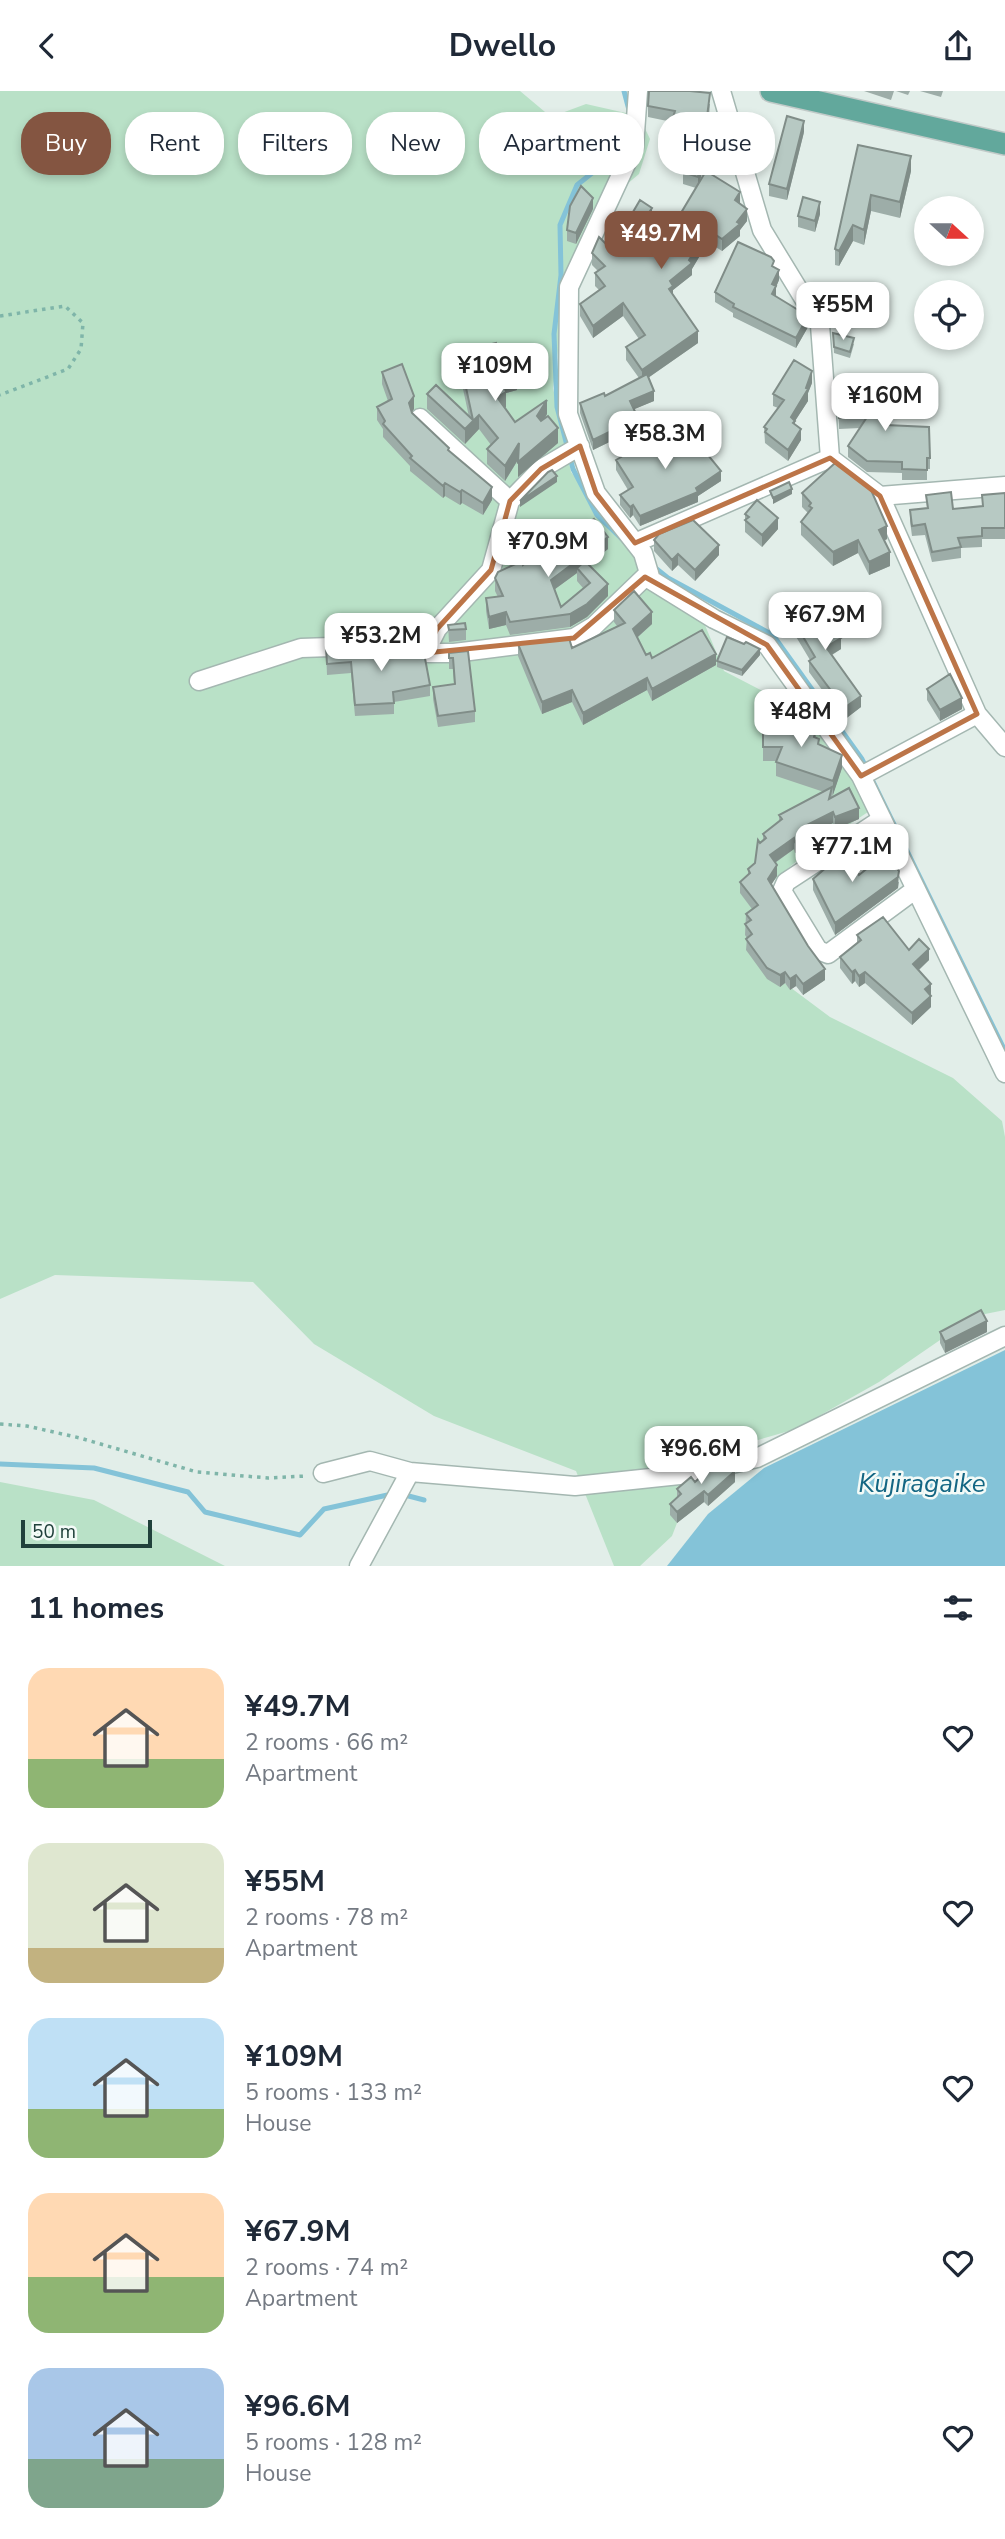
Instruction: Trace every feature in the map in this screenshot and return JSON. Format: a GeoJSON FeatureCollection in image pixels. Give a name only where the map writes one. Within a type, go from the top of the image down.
{"type":"FeatureCollection","features":[{"type":"Feature","properties":{"kind":"main road"},"geometry":{"type":"LineString","coordinates":[[771,91],[1005,144]]}},
{"type":"Feature","properties":{"kind":"street"},"geometry":{"type":"LineString","coordinates":[[638,91],[634,147],[569,287],[568,414],[596,493],[643,553],[651,580],[693,606],[767,645],[861,776],[1005,1073]]}},
{"type":"Feature","properties":{"kind":"street"},"geometry":{"type":"LineString","coordinates":[[721,91],[762,230],[820,325],[830,458],[880,496],[977,714],[1005,747]]}},
{"type":"Feature","properties":{"kind":"street"},"geometry":{"type":"LineString","coordinates":[[420,418],[510,501]]}},
{"type":"Feature","properties":{"kind":"street"},"geometry":{"type":"LineString","coordinates":[[425,653],[437,629],[491,570],[510,501],[541,469],[579,446]]}},
{"type":"Feature","properties":{"kind":"street"},"geometry":{"type":"LineString","coordinates":[[635,543],[830,458]]}},
{"type":"Feature","properties":{"kind":"street"},"geometry":{"type":"LineString","coordinates":[[880,496],[1005,487]]}},
{"type":"Feature","properties":{"kind":"street"},"geometry":{"type":"LineString","coordinates":[[199,681],[301,648],[454,653],[574,638],[594,626],[649,573]]}},
{"type":"Feature","properties":{"kind":"street"},"geometry":{"type":"LineString","coordinates":[[861,776],[977,714]]}},
{"type":"Feature","properties":{"kind":"street"},"geometry":{"type":"LineString","coordinates":[[882,820],[786,882],[782,891],[818,950],[828,954],[916,889]]}},
{"type":"Feature","properties":{"kind":"street"},"geometry":{"type":"LineString","coordinates":[[323,1472],[370,1461],[410,1472],[575,1486],[690,1474],[757,1458],[1005,1336]]}},
{"type":"Feature","properties":{"kind":"street"},"geometry":{"type":"LineString","coordinates":[[359,1566],[410,1472]]}},
{"type":"Feature","properties":{"kind":"path"},"geometry":{"type":"LineString","coordinates":[[0,316],[65,306],[83,323],[81,349],[68,369],[0,395]]}},
{"type":"Feature","properties":{"kind":"path"},"geometry":{"type":"LineString","coordinates":[[0,1424],[27,1426],[80,1438],[197,1472],[296,1479],[323,1472]]}},
{"type":"Feature","properties":{"kind":"highlighted area"},"geometry":{"type":"Polygon","coordinates":[[[580,446],[596,493],[635,543],[830,458],[880,496],[977,714],[861,776],[767,645],[645,577],[574,638],[425,653],[437,629],[491,570],[510,501],[541,469],[580,446]]]}},
{"type":"Feature","properties":{"kind":"green space"},"geometry":{"type":"Polygon","coordinates":[[[0,91],[520,91],[545,112],[479,112],[479,175],[638,175],[601,206],[564,305],[553,388],[571,472],[635,555],[700,613],[724,671],[830,726],[864,778],[868,812],[805,854],[765,888],[771,973],[830,1017],[953,1078],[1002,1121],[1005,1137],[1005,1310],[975,1316],[879,1382],[796,1429],[703,1456],[672,1536],[640,1566],[614,1566],[576,1471],[434,1416],[314,1344],[253,1282],[55,1275],[0,1299],[0,91]]]}},
{"type":"Feature","properties":{"kind":"green space"},"geometry":{"type":"Polygon","coordinates":[[[586,104],[621,112],[564,112],[586,104]]]}},
{"type":"Feature","properties":{"kind":"green space"},"geometry":{"type":"Polygon","coordinates":[[[644,126],[650,139],[644,158],[644,126]]]}},
{"type":"Feature","properties":{"kind":"green space"},"geometry":{"type":"Polygon","coordinates":[[[0,1482],[94,1500],[225,1566],[0,1566],[0,1482]]]}},
{"type":"Feature","properties":{"kind":"water","name":"Kujiragaike"},"geometry":{"type":"Polygon","coordinates":[[[1005,1350],[1005,1566],[667,1566],[708,1514],[764,1468],[1005,1350]]]}},
{"type":"Feature","properties":{"kind":"building"},"geometry":{"type":"Polygon","coordinates":[[[649,91],[710,93],[708,112],[675,112],[648,106],[649,91]]]}},
{"type":"Feature","properties":{"kind":"building"},"geometry":{"type":"Polygon","coordinates":[[[787,116],[804,121],[787,189],[769,184],[771,175],[775,175],[775,161],[787,116]]]}},
{"type":"Feature","properties":{"kind":"building"},"geometry":{"type":"Polygon","coordinates":[[[858,145],[911,156],[900,202],[871,195],[864,230],[853,225],[839,251],[835,249],[858,145]]]}},
{"type":"Feature","properties":{"kind":"building"},"geometry":{"type":"Polygon","coordinates":[[[704,175],[712,175],[740,192],[735,200],[747,209],[737,222],[740,224],[722,239],[708,230],[689,260],[692,263],[670,281],[673,286],[669,289],[698,331],[642,370],[626,347],[645,335],[623,303],[593,326],[580,304],[605,286],[595,273],[605,266],[592,253],[599,237],[607,245],[624,227],[650,252],[666,238],[704,175]]]}},
{"type":"Feature","properties":{"kind":"building"},"geometry":{"type":"Polygon","coordinates":[[[581,186],[593,198],[576,233],[567,230],[570,206],[581,186]]]}},
{"type":"Feature","properties":{"kind":"building"},"geometry":{"type":"Polygon","coordinates":[[[803,197],[820,202],[815,221],[798,216],[803,197]]]}},
{"type":"Feature","properties":{"kind":"building"},"geometry":{"type":"Polygon","coordinates":[[[640,200],[652,208],[644,220],[633,212],[640,200]]]}},
{"type":"Feature","properties":{"kind":"building"},"geometry":{"type":"Polygon","coordinates":[[[738,242],[771,257],[774,261],[772,266],[779,270],[772,284],[776,286],[772,294],[808,316],[796,338],[733,307],[734,304],[715,292],[738,242]]]}},
{"type":"Feature","properties":{"kind":"building"},"geometry":{"type":"Polygon","coordinates":[[[833,333],[854,338],[850,352],[834,347],[833,333]]]}},
{"type":"Feature","properties":{"kind":"building"},"geometry":{"type":"Polygon","coordinates":[[[496,343],[497,350],[511,347],[517,375],[503,379],[506,392],[497,397],[515,422],[547,400],[537,416],[541,421],[548,416],[558,428],[518,462],[519,443],[505,466],[487,449],[498,438],[479,415],[465,429],[427,394],[436,385],[473,420],[460,360],[463,351],[496,343]]]}},
{"type":"Feature","properties":{"kind":"building"},"geometry":{"type":"Polygon","coordinates":[[[794,360],[812,371],[806,388],[808,389],[791,417],[795,421],[793,423],[801,429],[788,450],[765,432],[767,429],[764,427],[784,400],[773,394],[794,360]]]}},
{"type":"Feature","properties":{"kind":"building"},"geometry":{"type":"Polygon","coordinates":[[[402,364],[414,396],[409,403],[412,413],[449,448],[448,450],[492,487],[483,503],[462,490],[460,492],[445,483],[443,486],[410,458],[412,456],[383,424],[385,421],[377,407],[392,399],[382,372],[402,364]]]}},
{"type":"Feature","properties":{"kind":"building"},"geometry":{"type":"Polygon","coordinates":[[[647,374],[654,391],[630,401],[638,418],[593,440],[580,403],[604,393],[605,396],[647,374]]]}},
{"type":"Feature","properties":{"kind":"building"},"geometry":{"type":"Polygon","coordinates":[[[865,387],[886,388],[886,425],[929,427],[930,458],[927,458],[927,470],[902,469],[902,462],[867,461],[848,446],[867,417],[839,418],[838,401],[865,399],[865,387]]]}},
{"type":"Feature","properties":{"kind":"building"},"geometry":{"type":"Polygon","coordinates":[[[677,423],[699,451],[704,450],[721,471],[696,488],[698,492],[640,516],[633,505],[630,507],[620,495],[633,487],[616,460],[645,443],[648,449],[677,423]]]}},
{"type":"Feature","properties":{"kind":"building"},"geometry":{"type":"Polygon","coordinates":[[[835,463],[871,490],[887,526],[879,530],[890,552],[869,562],[858,540],[833,552],[801,522],[812,508],[802,493],[835,463]]]}},
{"type":"Feature","properties":{"kind":"building"},"geometry":{"type":"Polygon","coordinates":[[[552,470],[557,476],[520,501],[548,472],[552,470]]]}},
{"type":"Feature","properties":{"kind":"building"},"geometry":{"type":"Polygon","coordinates":[[[789,482],[792,489],[773,498],[770,491],[789,482]]]}},
{"type":"Feature","properties":{"kind":"building"},"geometry":{"type":"Polygon","coordinates":[[[951,492],[953,509],[983,506],[982,495],[1005,493],[1005,528],[982,528],[982,536],[958,538],[961,547],[932,552],[925,524],[912,526],[910,510],[928,508],[926,495],[951,492]]]}},
{"type":"Feature","properties":{"kind":"building"},"geometry":{"type":"Polygon","coordinates":[[[757,500],[778,518],[762,535],[745,520],[749,517],[745,514],[757,500]]]}},
{"type":"Feature","properties":{"kind":"building"},"geometry":{"type":"Polygon","coordinates":[[[594,519],[608,537],[551,580],[561,607],[590,583],[577,568],[585,561],[608,584],[587,604],[570,614],[510,622],[506,612],[489,617],[486,598],[503,596],[495,578],[498,572],[522,561],[523,565],[557,537],[561,543],[594,519]]]}},
{"type":"Feature","properties":{"kind":"building"},"geometry":{"type":"Polygon","coordinates":[[[693,520],[719,545],[695,570],[678,554],[672,560],[654,540],[659,534],[693,520]]]}},
{"type":"Feature","properties":{"kind":"building"},"geometry":{"type":"Polygon","coordinates":[[[634,591],[652,612],[633,629],[646,655],[650,653],[652,658],[702,630],[716,654],[652,689],[647,678],[583,713],[572,690],[542,702],[518,644],[569,638],[572,648],[625,623],[614,610],[634,591]]]}},
{"type":"Feature","properties":{"kind":"building"},"geometry":{"type":"Polygon","coordinates":[[[819,602],[841,638],[826,647],[861,696],[844,708],[809,661],[815,657],[792,618],[819,602]]]}},
{"type":"Feature","properties":{"kind":"building"},"geometry":{"type":"Polygon","coordinates":[[[465,623],[466,629],[449,630],[448,625],[465,623]]]}},
{"type":"Feature","properties":{"kind":"building"},"geometry":{"type":"Polygon","coordinates":[[[727,637],[760,649],[742,670],[717,661],[727,637]]]}},
{"type":"Feature","properties":{"kind":"building"},"geometry":{"type":"Polygon","coordinates":[[[326,648],[424,653],[430,685],[393,692],[394,703],[355,705],[351,662],[327,664],[326,648]]]}},
{"type":"Feature","properties":{"kind":"building"},"geometry":{"type":"Polygon","coordinates":[[[468,651],[475,711],[438,716],[433,687],[455,684],[453,658],[449,658],[449,653],[468,651]]]}},
{"type":"Feature","properties":{"kind":"building"},"geometry":{"type":"Polygon","coordinates":[[[950,674],[962,698],[940,710],[927,689],[950,674]]]}},
{"type":"Feature","properties":{"kind":"building"},"geometry":{"type":"Polygon","coordinates":[[[797,721],[813,726],[811,730],[816,731],[814,737],[819,739],[818,744],[842,755],[833,781],[776,762],[782,747],[763,747],[763,723],[797,721]]]}},
{"type":"Feature","properties":{"kind":"building"},"geometry":{"type":"Polygon","coordinates":[[[832,787],[829,799],[849,788],[859,808],[835,817],[833,812],[807,825],[811,833],[795,842],[794,838],[770,855],[777,865],[768,879],[825,969],[803,984],[796,975],[790,979],[785,972],[780,975],[767,968],[746,939],[752,934],[745,924],[751,920],[746,914],[758,905],[740,882],[750,873],[748,869],[755,863],[758,840],[760,843],[766,838],[763,834],[782,819],[779,815],[832,787]]]}},
{"type":"Feature","properties":{"kind":"building"},"geometry":{"type":"Polygon","coordinates":[[[845,851],[859,875],[885,854],[899,871],[898,877],[835,923],[813,879],[829,865],[827,862],[845,851]]]}},
{"type":"Feature","properties":{"kind":"building"},"geometry":{"type":"Polygon","coordinates":[[[883,917],[909,950],[919,939],[929,949],[913,964],[931,984],[925,989],[931,996],[912,1013],[865,972],[859,976],[855,970],[852,972],[840,957],[861,940],[857,935],[883,917]]]}},
{"type":"Feature","properties":{"kind":"building"},"geometry":{"type":"Polygon","coordinates":[[[981,1310],[987,1321],[945,1342],[940,1332],[981,1310]]]}},
{"type":"Feature","properties":{"kind":"building"},"geometry":{"type":"Polygon","coordinates":[[[730,1465],[735,1471],[708,1495],[704,1491],[677,1512],[670,1504],[681,1494],[677,1489],[691,1477],[695,1482],[708,1470],[730,1465]]]}},
{"type":"Feature","properties":{"kind":"waterway"},"geometry":{"type":"LineString","coordinates":[[624,91],[629,110]]}},
{"type":"Feature","properties":{"kind":"waterway"},"geometry":{"type":"LineString","coordinates":[[590,175],[577,185],[560,225],[561,275],[554,334],[557,407],[573,469],[597,515],[624,541]]}},
{"type":"Feature","properties":{"kind":"waterway"},"geometry":{"type":"LineString","coordinates":[[653,566],[668,578],[773,635],[862,759],[1005,1051]]}},
{"type":"Feature","properties":{"kind":"waterway"},"geometry":{"type":"LineString","coordinates":[[0,1464],[94,1468],[188,1492],[205,1512],[300,1535],[324,1509],[392,1494]]}},
{"type":"Feature","properties":{"kind":"waterway"},"geometry":{"type":"LineString","coordinates":[[401,1494],[424,1500]]}}]}
